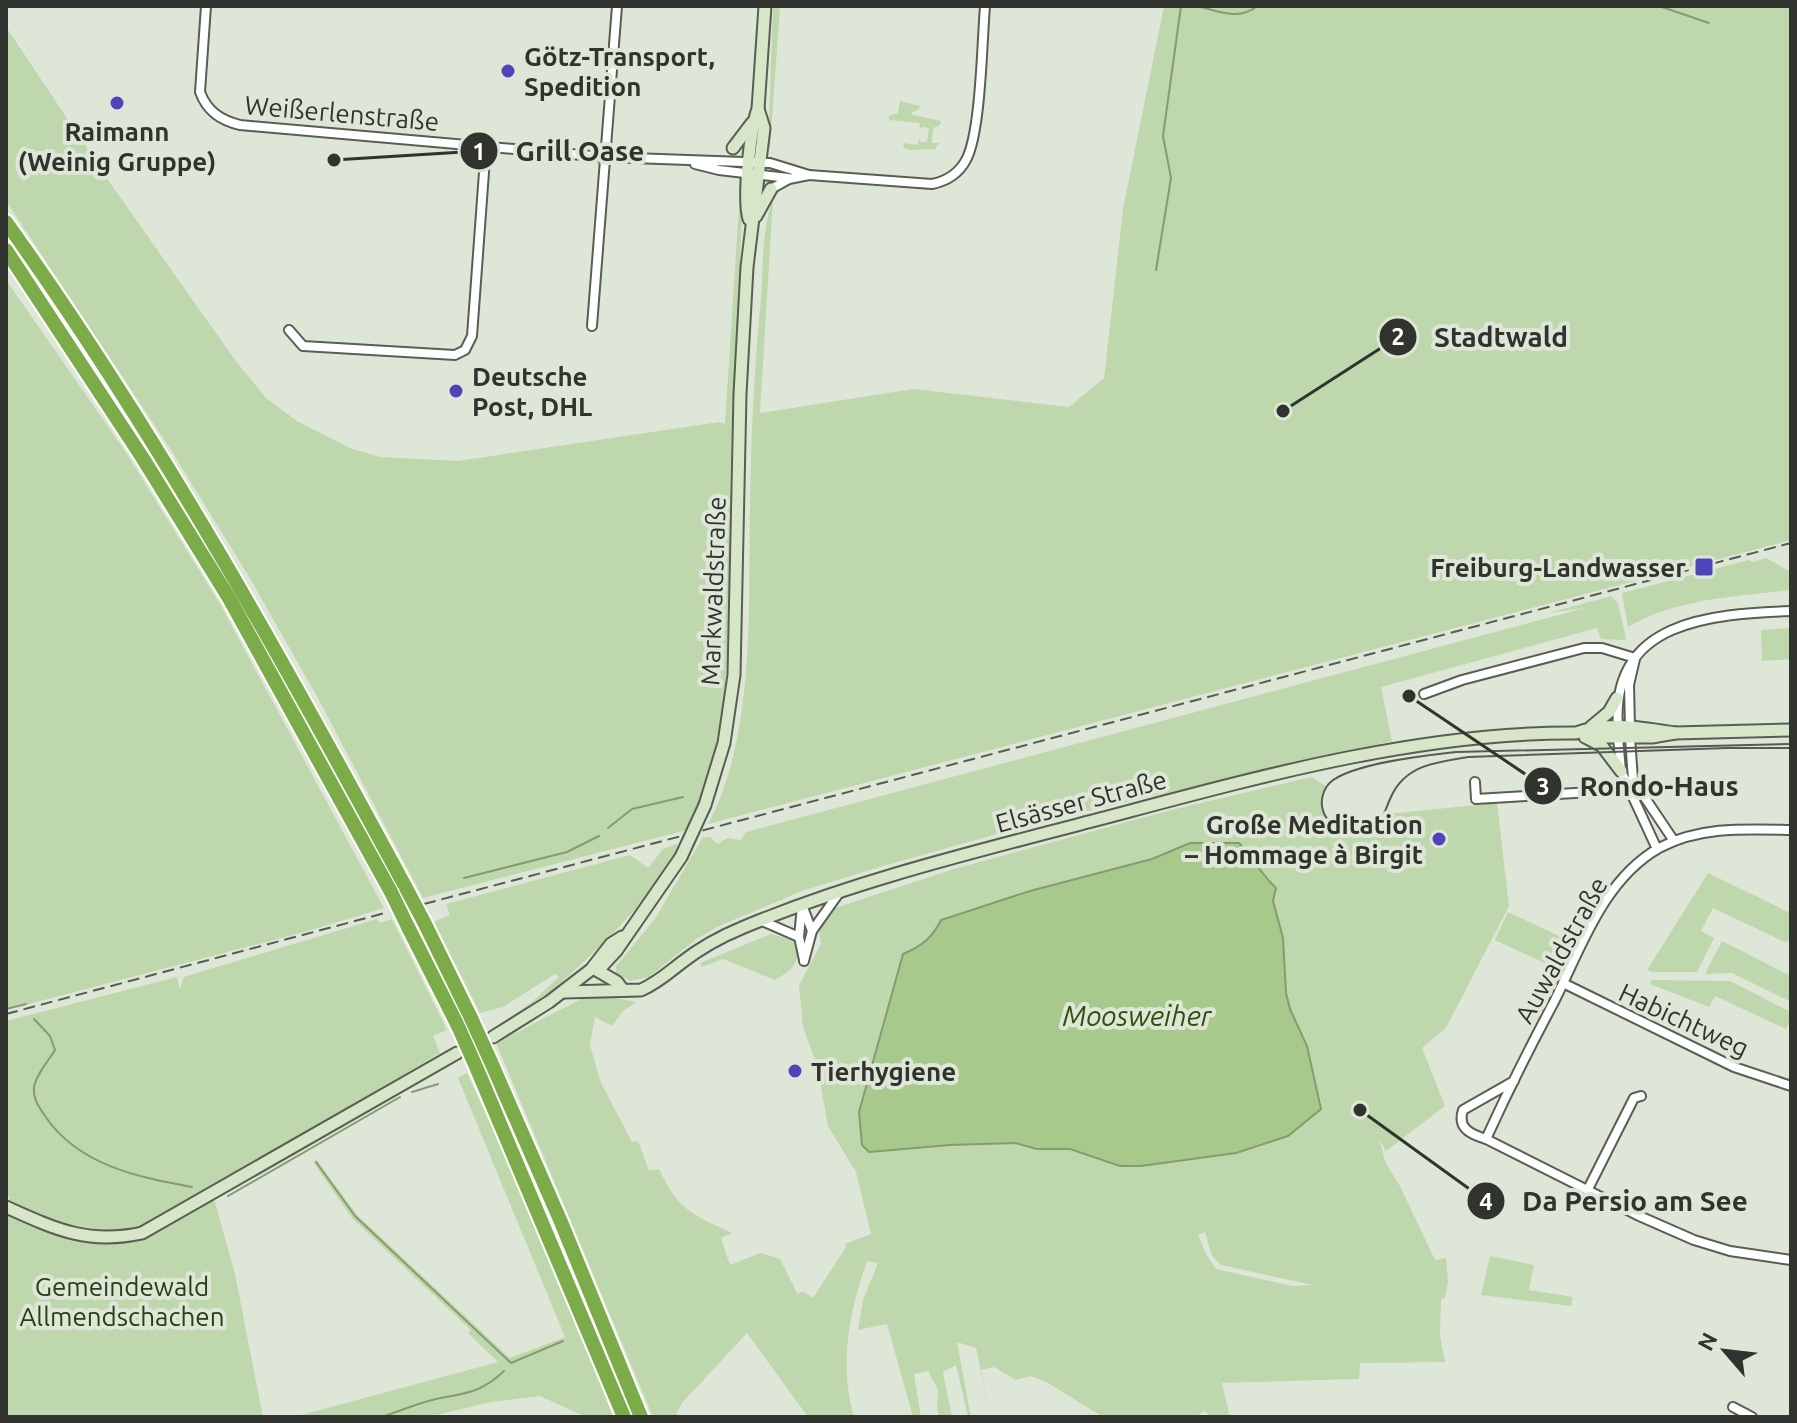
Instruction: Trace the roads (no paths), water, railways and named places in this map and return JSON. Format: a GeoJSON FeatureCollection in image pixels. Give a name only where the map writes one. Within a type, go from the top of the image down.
{"type":"FeatureCollection","features":[{"type":"Feature","properties":{"kind":"highway"},"geometry":{"type":"LineString","coordinates":[[6,222],[78,327],[243,590],[424,922],[464,1022],[477,1069],[624,1417]]}},
{"type":"Feature","properties":{"kind":"highway"},"geometry":{"type":"LineString","coordinates":[[6,250],[134,443],[229,598],[408,927],[491,1062],[641,1417]]}},
{"type":"Feature","properties":{"kind":"main road","name":"Markwaldstraße"},"geometry":{"type":"LineString","coordinates":[[754,168],[753,123],[758,109],[765,6]]}},
{"type":"Feature","properties":{"kind":"main road","name":"Markwaldstraße"},"geometry":{"type":"LineString","coordinates":[[493,1037],[564,992],[593,968],[603,965],[616,951],[681,857],[705,805],[724,743],[734,675],[740,394],[751,223],[747,214],[764,128],[758,109]]}},
{"type":"Feature","properties":{"kind":"main road"},"geometry":{"type":"LineString","coordinates":[[733,148],[753,123]]}},
{"type":"Feature","properties":{"kind":"main road"},"geometry":{"type":"LineString","coordinates":[[751,223],[771,189]]}},
{"type":"Feature","properties":{"kind":"main road"},"geometry":{"type":"LineString","coordinates":[[1617,698],[1609,712],[1584,732],[1602,746],[1627,778]]}},
{"type":"Feature","properties":{"kind":"main road","name":"Elsässer Straße"},"geometry":{"type":"LineString","coordinates":[[564,992],[641,990],[653,985],[704,947],[761,920],[839,892],[1194,794],[1318,766],[1463,739],[1584,732],[1624,732],[1652,737],[1675,733],[1791,730]]}},
{"type":"Feature","properties":{"kind":"main road"},"geometry":{"type":"LineString","coordinates":[[593,968],[617,982],[623,990]]}},
{"type":"Feature","properties":{"kind":"main road"},"geometry":{"type":"LineString","coordinates":[[593,968],[595,980],[606,989]]}},
{"type":"Feature","properties":{"kind":"main road"},"geometry":{"type":"LineString","coordinates":[[6,1207],[77,1236],[119,1238],[142,1233],[457,1053]]}},
{"type":"Feature","properties":{"kind":"street","name":"Weißerlenstraße"},"geometry":{"type":"LineString","coordinates":[[206,6],[200,92],[204,104],[220,119],[240,125],[605,157],[688,162],[715,159],[754,168]]}},
{"type":"Feature","properties":{"kind":"street"},"geometry":{"type":"LineString","coordinates":[[592,326],[617,6]]}},
{"type":"Feature","properties":{"kind":"street"},"geometry":{"type":"LineString","coordinates":[[771,189],[789,179],[809,175],[932,184],[946,180],[957,172],[966,161],[974,138],[985,6]]}},
{"type":"Feature","properties":{"kind":"street"},"geometry":{"type":"LineString","coordinates":[[289,330],[303,346],[455,355],[465,350],[472,336],[486,145]]}},
{"type":"Feature","properties":{"kind":"street"},"geometry":{"type":"LineString","coordinates":[[715,159],[733,148]]}},
{"type":"Feature","properties":{"kind":"street","name":"Weißerlenstraße"},"geometry":{"type":"LineString","coordinates":[[688,162],[719,170],[754,168]]}},
{"type":"Feature","properties":{"kind":"street"},"geometry":{"type":"LineString","coordinates":[[754,168],[786,166],[809,175]]}},
{"type":"Feature","properties":{"kind":"street"},"geometry":{"type":"LineString","coordinates":[[754,168],[789,179]]}},
{"type":"Feature","properties":{"kind":"street"},"geometry":{"type":"LineString","coordinates":[[1657,849],[1627,778],[1624,732],[1617,698],[1626,667],[1654,637],[1684,625],[1791,611]]}},
{"type":"Feature","properties":{"kind":"street"},"geometry":{"type":"LineString","coordinates":[[1424,694],[1462,680],[1584,648],[1611,650],[1635,658]]}},
{"type":"Feature","properties":{"kind":"street"},"geometry":{"type":"LineString","coordinates":[[1635,658],[1624,732],[1627,778],[1674,841]]}},
{"type":"Feature","properties":{"kind":"street"},"geometry":{"type":"LineString","coordinates":[[1475,782],[1476,799],[1592,792],[1627,778]]}},
{"type":"Feature","properties":{"kind":"street","name":"Auwaldstraße"},"geometry":{"type":"LineString","coordinates":[[1486,1139],[1563,983],[1608,897],[1620,881],[1657,849],[1674,841],[1728,829],[1791,830]]}},
{"type":"Feature","properties":{"kind":"street"},"geometry":{"type":"LineString","coordinates":[[802,905],[799,937],[804,961],[812,931],[839,892]]}},
{"type":"Feature","properties":{"kind":"street"},"geometry":{"type":"LineString","coordinates":[[802,905],[812,931]]}},
{"type":"Feature","properties":{"kind":"street"},"geometry":{"type":"LineString","coordinates":[[761,920],[799,937]]}},
{"type":"Feature","properties":{"kind":"street","name":"Habichtweg"},"geometry":{"type":"LineString","coordinates":[[1563,983],[1734,1067],[1791,1086]]}},
{"type":"Feature","properties":{"kind":"street"},"geometry":{"type":"LineString","coordinates":[[1514,1081],[1463,1110],[1463,1128],[1694,1240],[1730,1251],[1791,1260]]}},
{"type":"Feature","properties":{"kind":"street"},"geometry":{"type":"LineString","coordinates":[[1588,1189],[1634,1098],[1641,1096]]}},
{"type":"Feature","properties":{"kind":"street"},"geometry":{"type":"LineString","coordinates":[[1733,1407],[1752,1417]]}},
{"type":"Feature","properties":{"kind":"water","name":"Moosweiher"},"geometry":{"type":"Polygon","coordinates":[[[1190,843],[1239,843],[1276,888],[1273,901],[1283,938],[1286,993],[1307,1046],[1321,1109],[1288,1136],[1236,1153],[1141,1166],[1120,1166],[1070,1149],[1037,1149],[1015,1143],[869,1152],[862,1145],[859,1112],[903,954],[926,941],[941,920],[1030,891],[1152,859],[1190,843]]]}},
{"type":"Feature","properties":{"kind":"waterway"},"geometry":{"type":"LineString","coordinates":[[1156,270],[1171,178],[1163,136],[1181,6]]}},
{"type":"Feature","properties":{"kind":"waterway"},"geometry":{"type":"LineString","coordinates":[[1197,6],[1236,14],[1257,6]]}},
{"type":"Feature","properties":{"kind":"waterway"},"geometry":{"type":"LineString","coordinates":[[1659,6],[1709,23]]}},
{"type":"Feature","properties":{"kind":"waterway"},"geometry":{"type":"LineString","coordinates":[[608,828],[632,809],[683,797]]}},
{"type":"Feature","properties":{"kind":"waterway"},"geometry":{"type":"LineString","coordinates":[[464,878],[567,852],[599,836]]}},
{"type":"Feature","properties":{"kind":"waterway"},"geometry":{"type":"LineString","coordinates":[[6,1009],[26,1004]]}},
{"type":"Feature","properties":{"kind":"waterway"},"geometry":{"type":"LineString","coordinates":[[34,1019],[50,1036],[55,1050],[37,1078],[34,1096],[59,1133],[74,1146],[110,1166],[150,1179],[192,1187]]}},
{"type":"Feature","properties":{"kind":"waterway"},"geometry":{"type":"LineString","coordinates":[[412,1092],[438,1084]]}},
{"type":"Feature","properties":{"kind":"waterway"},"geometry":{"type":"LineString","coordinates":[[228,1196],[400,1097]]}},
{"type":"Feature","properties":{"kind":"waterway"},"geometry":{"type":"LineString","coordinates":[[316,1162],[355,1216],[511,1363],[563,1341]]}},
{"type":"Feature","properties":{"kind":"waterway"},"geometry":{"type":"LineString","coordinates":[[382,1417],[429,1401],[473,1391],[504,1371]]}},
{"type":"Feature","properties":{"kind":"tram line"},"geometry":{"type":"LineString","coordinates":[[1791,744],[1427,755],[1367,766],[1336,778],[1327,786],[1322,807],[1326,817],[1341,830],[1362,832],[1379,822],[1397,786],[1413,772],[1434,763],[1468,757],[1791,748]]}},
{"type":"Feature","properties":{"kind":"railway"},"geometry":{"type":"LineString","coordinates":[[424,904],[1791,543]]}},
{"type":"Feature","properties":{"kind":"railway"},"geometry":{"type":"LineString","coordinates":[[6,1014],[385,913]]}},
{"type":"Feature","properties":{"kind":"place","name":"Götz-Transport, Spedition"},"geometry":{"type":"Point","coordinates":[508,71]}},
{"type":"Feature","properties":{"kind":"place","name":"Raimann (Weinig Gruppe)"},"geometry":{"type":"Point","coordinates":[117,103]}},
{"type":"Feature","properties":{"kind":"place","name":"Grill Oase"},"geometry":{"type":"Point","coordinates":[334,160]}},
{"type":"Feature","properties":{"kind":"place","name":"Deutsche Post, DHL"},"geometry":{"type":"Point","coordinates":[456,391]}},
{"type":"Feature","properties":{"kind":"place","name":"Stadtwald"},"geometry":{"type":"Point","coordinates":[1283,411]}},
{"type":"Feature","properties":{"kind":"place","name":"Freiburg-Landwasser"},"geometry":{"type":"Point","coordinates":[1704,567]}},
{"type":"Feature","properties":{"kind":"place","name":"Rondo-Haus"},"geometry":{"type":"Point","coordinates":[1409,696]}},
{"type":"Feature","properties":{"kind":"place","name":"Große Meditation – Hommage à Birgit"},"geometry":{"type":"Point","coordinates":[1439,839]}},
{"type":"Feature","properties":{"kind":"place","name":"Tierhygiene"},"geometry":{"type":"Point","coordinates":[795,1071]}},
{"type":"Feature","properties":{"kind":"place","name":"Da Persio am See"},"geometry":{"type":"Point","coordinates":[1360,1110]}},
{"type":"Feature","properties":{"kind":"park label","name":"Gemeindewald Allmendschachen"},"geometry":{"type":"Point","coordinates":[122,1301]}}]}
